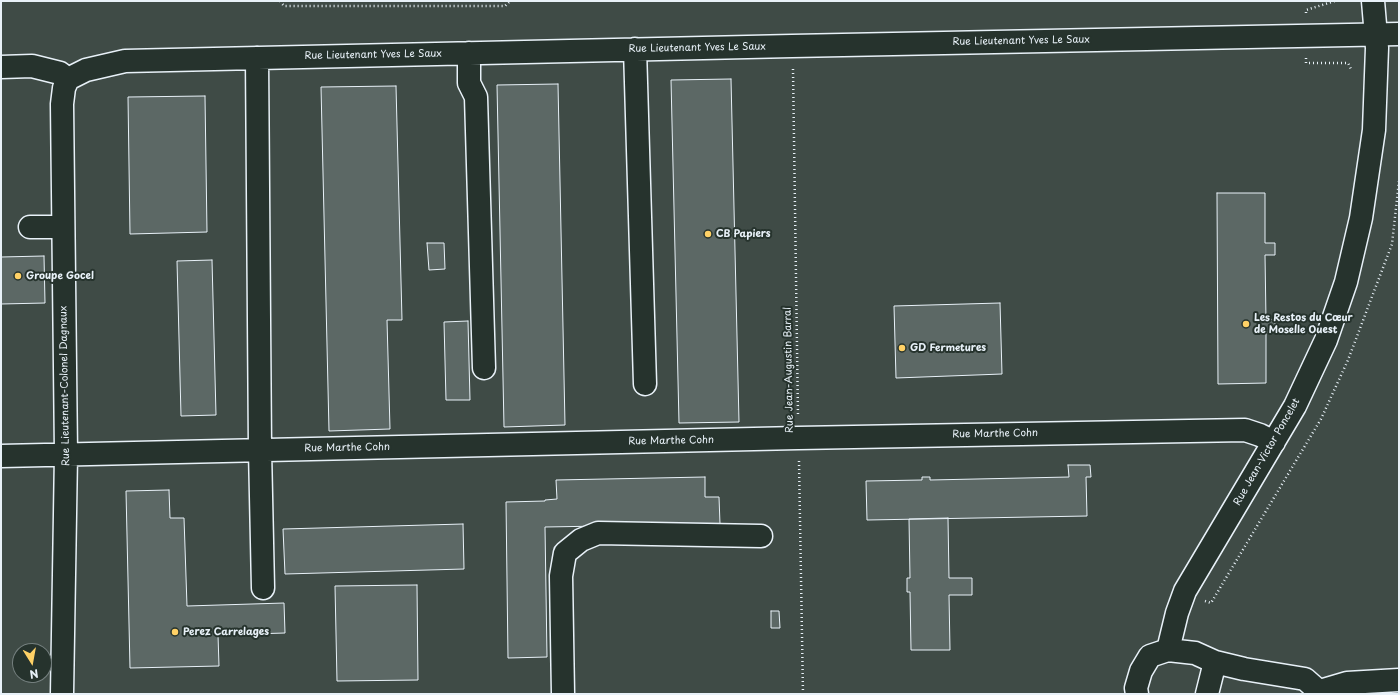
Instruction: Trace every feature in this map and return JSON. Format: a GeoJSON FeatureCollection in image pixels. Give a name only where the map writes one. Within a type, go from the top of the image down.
{"type":"FeatureCollection","features":[{"type":"Feature","properties":{"kind":"street","name":"Rue Jean-Victor Poncelet"},"geometry":{"type":"LineString","coordinates":[[1168,650],[1177,613],[1185,591],[1295,406],[1326,340],[1346,282],[1362,218],[1374,130],[1377,77],[1377,34],[1373,1]]}},
{"type":"Feature","properties":{"kind":"street","name":"Rue Lieutenant Yves Le Saux"},"geometry":{"type":"LineString","coordinates":[[68,79],[86,70],[125,61],[1399,34]]}},
{"type":"Feature","properties":{"kind":"street"},"geometry":{"type":"LineString","coordinates":[[635,49],[645,384]]}},
{"type":"Feature","properties":{"kind":"street"},"geometry":{"type":"LineString","coordinates":[[469,53],[469,83],[476,97],[484,368]]}},
{"type":"Feature","properties":{"kind":"street"},"geometry":{"type":"LineString","coordinates":[[257,58],[260,450],[263,588]]}},
{"type":"Feature","properties":{"kind":"street"},"geometry":{"type":"LineString","coordinates":[[1,62],[1,67],[32,66],[60,73],[68,79]]}},
{"type":"Feature","properties":{"kind":"street","name":"Rue Lieutenant-Colonel Dagnaux"},"geometry":{"type":"LineString","coordinates":[[62,694],[66,454],[62,104],[64,88],[68,79]]}},
{"type":"Feature","properties":{"kind":"street"},"geometry":{"type":"LineString","coordinates":[[30,227],[63,227]]}},
{"type":"Feature","properties":{"kind":"street","name":"Rue Marthe Cohn"},"geometry":{"type":"LineString","coordinates":[[1,456],[798,438],[1245,430],[1274,442]]}},
{"type":"Feature","properties":{"kind":"street"},"geometry":{"type":"LineString","coordinates":[[563,694],[560,576],[565,553],[581,540],[598,533],[761,536]]}},
{"type":"Feature","properties":{"kind":"street"},"geometry":{"type":"LineString","coordinates":[[1137,694],[1136,688],[1141,671],[1150,656],[1168,650],[1195,653],[1215,662],[1244,670],[1305,679],[1321,693],[1347,683],[1399,680]]}},
{"type":"Feature","properties":{"kind":"street"},"geometry":{"type":"LineString","coordinates":[[1207,694],[1215,662]]}},
{"type":"Feature","properties":{"kind":"path"},"geometry":{"type":"LineString","coordinates":[[280,1],[284,6],[505,6],[510,1]]}},
{"type":"Feature","properties":{"kind":"path"},"geometry":{"type":"LineString","coordinates":[[1306,36],[1306,63],[1348,63],[1355,78],[1377,77]]}},
{"type":"Feature","properties":{"kind":"path","name":"Rue Jean-Augustin Barral"},"geometry":{"type":"LineString","coordinates":[[792,46],[803,694]]}},
{"type":"Feature","properties":{"kind":"shaded area"},"geometry":{"type":"Polygon","coordinates":[[[1,1],[1399,1],[1399,694],[1,694],[1,1]]]}},
{"type":"Feature","properties":{"kind":"building"},"geometry":{"type":"Polygon","coordinates":[[[731,79],[739,422],[679,423],[671,80],[731,79]]]}},
{"type":"Feature","properties":{"kind":"building"},"geometry":{"type":"Polygon","coordinates":[[[558,84],[565,425],[504,427],[497,85],[558,84]]]}},
{"type":"Feature","properties":{"kind":"building"},"geometry":{"type":"Polygon","coordinates":[[[396,86],[402,320],[387,320],[390,429],[329,431],[321,87],[396,86]]]}},
{"type":"Feature","properties":{"kind":"building"},"geometry":{"type":"Polygon","coordinates":[[[205,96],[207,232],[130,234],[128,97],[205,96]]]}},
{"type":"Feature","properties":{"kind":"building"},"geometry":{"type":"Polygon","coordinates":[[[1217,193],[1265,193],[1265,243],[1275,243],[1275,255],[1265,255],[1266,320],[1275,319],[1275,332],[1266,332],[1266,383],[1218,384],[1217,193]]]}},
{"type":"Feature","properties":{"kind":"building"},"geometry":{"type":"Polygon","coordinates":[[[427,243],[444,243],[445,269],[429,270],[427,243]]]}},
{"type":"Feature","properties":{"kind":"building"},"geometry":{"type":"Polygon","coordinates":[[[44,256],[45,303],[1,304],[1,257],[44,256]]]}},
{"type":"Feature","properties":{"kind":"building"},"geometry":{"type":"Polygon","coordinates":[[[212,260],[216,415],[181,416],[177,261],[212,260]]]}},
{"type":"Feature","properties":{"kind":"building"},"geometry":{"type":"Polygon","coordinates":[[[1000,303],[1002,374],[896,378],[894,306],[1000,303]]]}},
{"type":"Feature","properties":{"kind":"building"},"geometry":{"type":"Polygon","coordinates":[[[468,321],[470,400],[446,400],[444,322],[468,321]]]}},
{"type":"Feature","properties":{"kind":"building"},"geometry":{"type":"Polygon","coordinates":[[[1068,465],[1090,465],[1091,477],[1086,477],[1087,516],[867,520],[866,481],[922,480],[922,477],[930,477],[930,480],[1069,477],[1068,465]]]}},
{"type":"Feature","properties":{"kind":"building"},"geometry":{"type":"Polygon","coordinates":[[[705,477],[705,497],[719,497],[720,524],[545,527],[547,657],[508,658],[506,502],[545,501],[557,499],[556,480],[705,477]]]}},
{"type":"Feature","properties":{"kind":"building"},"geometry":{"type":"Polygon","coordinates":[[[169,490],[170,518],[184,518],[187,606],[284,603],[285,633],[218,635],[219,666],[130,668],[126,491],[169,490]]]}},
{"type":"Feature","properties":{"kind":"building"},"geometry":{"type":"Polygon","coordinates":[[[948,518],[949,578],[972,578],[972,595],[949,595],[950,650],[911,650],[910,592],[907,592],[907,578],[910,578],[909,519],[948,518]]]}},
{"type":"Feature","properties":{"kind":"building"},"geometry":{"type":"Polygon","coordinates":[[[463,524],[464,569],[285,574],[283,529],[463,524]]]}},
{"type":"Feature","properties":{"kind":"building"},"geometry":{"type":"Polygon","coordinates":[[[417,585],[418,680],[337,681],[335,586],[417,585]]]}},
{"type":"Feature","properties":{"kind":"building"},"geometry":{"type":"Polygon","coordinates":[[[771,611],[779,611],[780,628],[771,628],[771,611]]]}},
{"type":"Feature","properties":{"kind":"place","name":"CB Papiers"},"geometry":{"type":"Point","coordinates":[708,234]}},
{"type":"Feature","properties":{"kind":"place","name":"Groupe Gocel"},"geometry":{"type":"Point","coordinates":[18,276]}},
{"type":"Feature","properties":{"kind":"place","name":"Les Restos du Cœur de Moselle Ouest"},"geometry":{"type":"Point","coordinates":[1246,324]}},
{"type":"Feature","properties":{"kind":"place","name":"GD Fermetures"},"geometry":{"type":"Point","coordinates":[902,348]}},
{"type":"Feature","properties":{"kind":"place","name":"Perez Carrelages"},"geometry":{"type":"Point","coordinates":[175,632]}}]}
